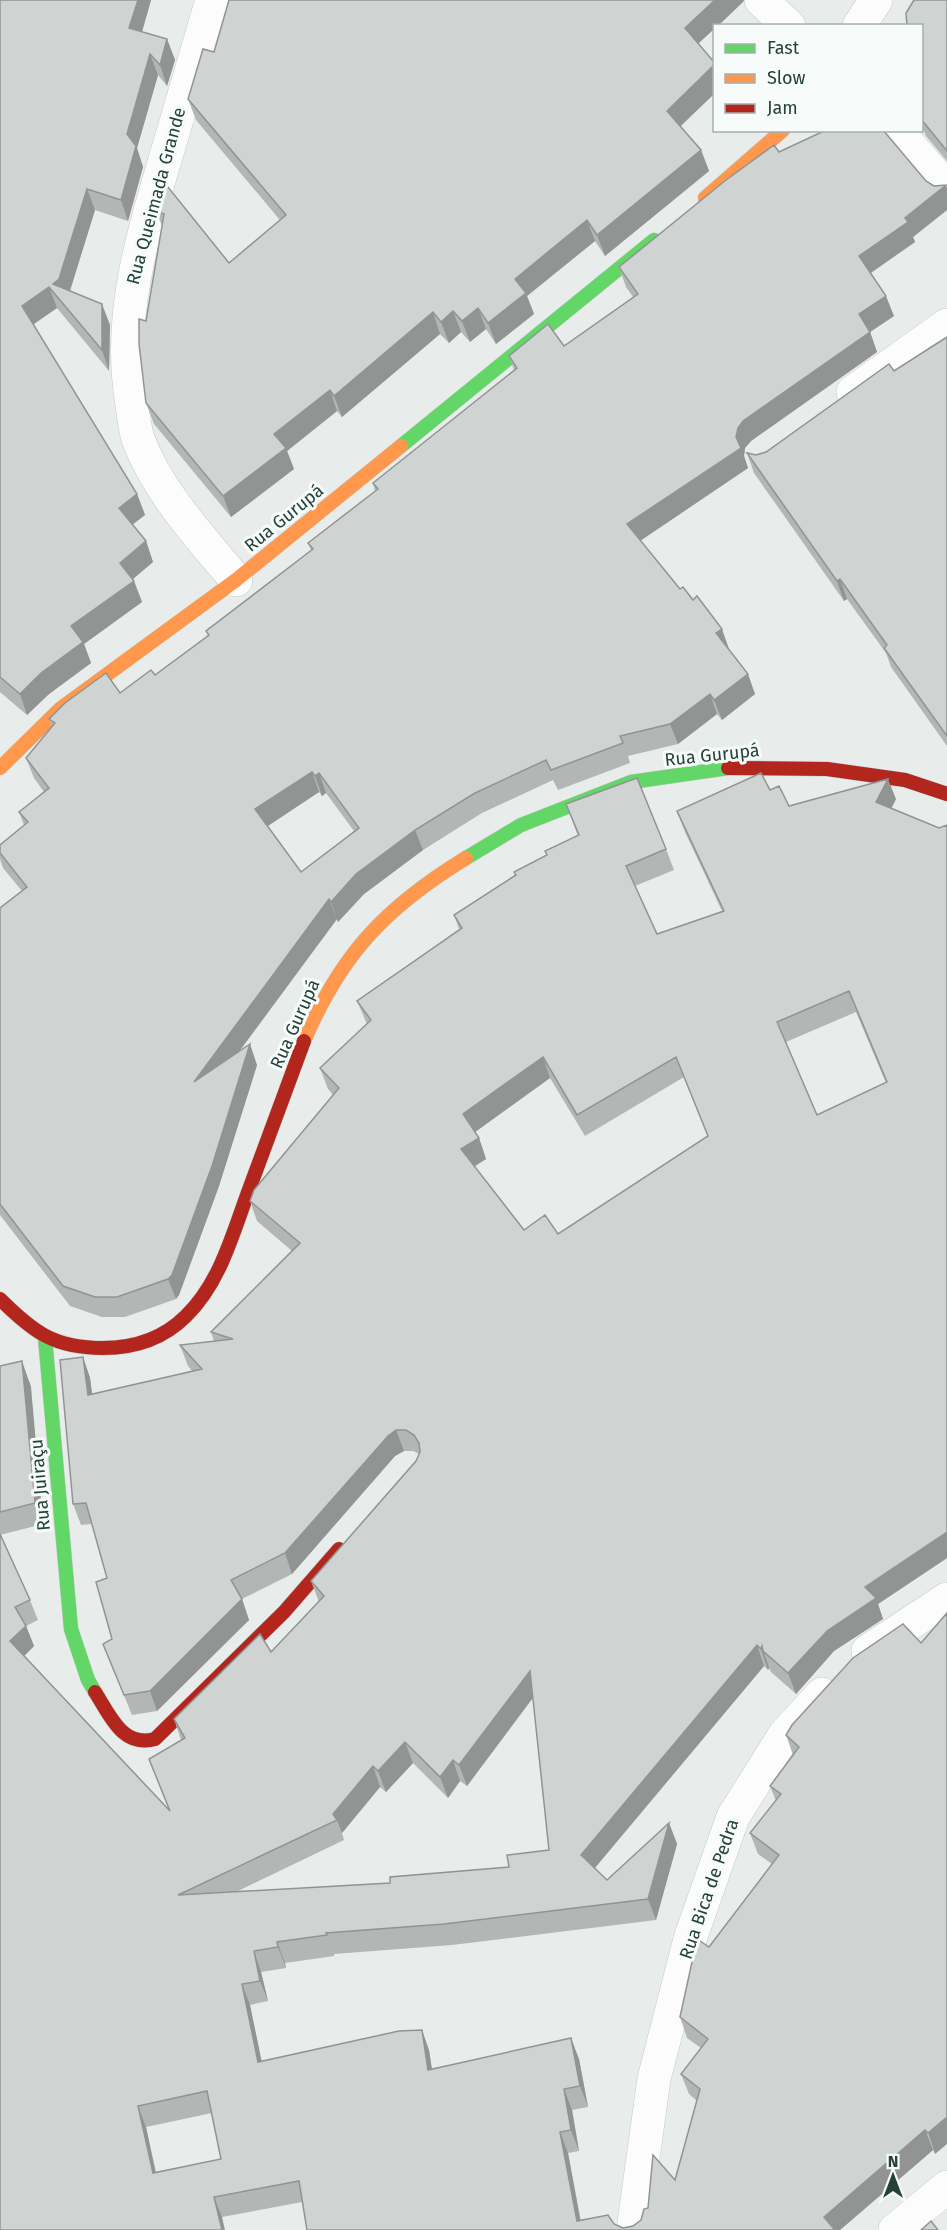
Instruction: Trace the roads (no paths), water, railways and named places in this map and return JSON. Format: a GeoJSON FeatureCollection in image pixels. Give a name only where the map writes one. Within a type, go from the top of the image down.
{"type":"FeatureCollection","features":[{"type":"Feature","properties":{"kind":"street","name":"Rua Queimada Grande"},"geometry":{"type":"LineString","coordinates":[[212,0],[148,217],[129,296],[126,337],[129,384],[137,436],[148,462],[168,495],[236,580]]}},
{"type":"Feature","properties":{"kind":"street"},"geometry":{"type":"LineString","coordinates":[[761,0],[787,24]]}},
{"type":"Feature","properties":{"kind":"street"},"geometry":{"type":"LineString","coordinates":[[860,24],[876,0]]}},
{"type":"Feature","properties":{"kind":"street"},"geometry":{"type":"LineString","coordinates":[[690,210],[755,158],[781,132]]}},
{"type":"Feature","properties":{"kind":"street"},"geometry":{"type":"LineString","coordinates":[[898,132],[947,188]]}},
{"type":"Feature","properties":{"kind":"street","name":"Rua Gurupá"},"geometry":{"type":"LineString","coordinates":[[0,768],[60,709],[236,580],[662,233]]}},
{"type":"Feature","properties":{"kind":"street"},"geometry":{"type":"LineString","coordinates":[[830,408],[947,325]]}},
{"type":"Feature","properties":{"kind":"street","name":"Rua Gurupá"},"geometry":{"type":"LineString","coordinates":[[0,1299],[45,1338],[85,1347],[121,1349],[156,1340],[182,1320],[204,1297],[220,1265],[305,1039],[331,983],[373,928],[423,884],[521,825],[631,782],[739,766],[827,769],[905,780],[947,794]]}},
{"type":"Feature","properties":{"kind":"street","name":"Rua Juiraçu"},"geometry":{"type":"LineString","coordinates":[[45,1338],[71,1629],[88,1680],[119,1730],[131,1739],[144,1742],[156,1738],[284,1612],[346,1541]]}},
{"type":"Feature","properties":{"kind":"street","name":"Rua Bica de Pedra"},"geometry":{"type":"LineString","coordinates":[[633,2230],[654,2079],[690,1939],[733,1816],[785,1734],[848,1664],[947,1599]]}},
{"type":"Feature","properties":{"kind":"street"},"geometry":{"type":"LineString","coordinates":[[895,2230],[947,2187]]}}]}
